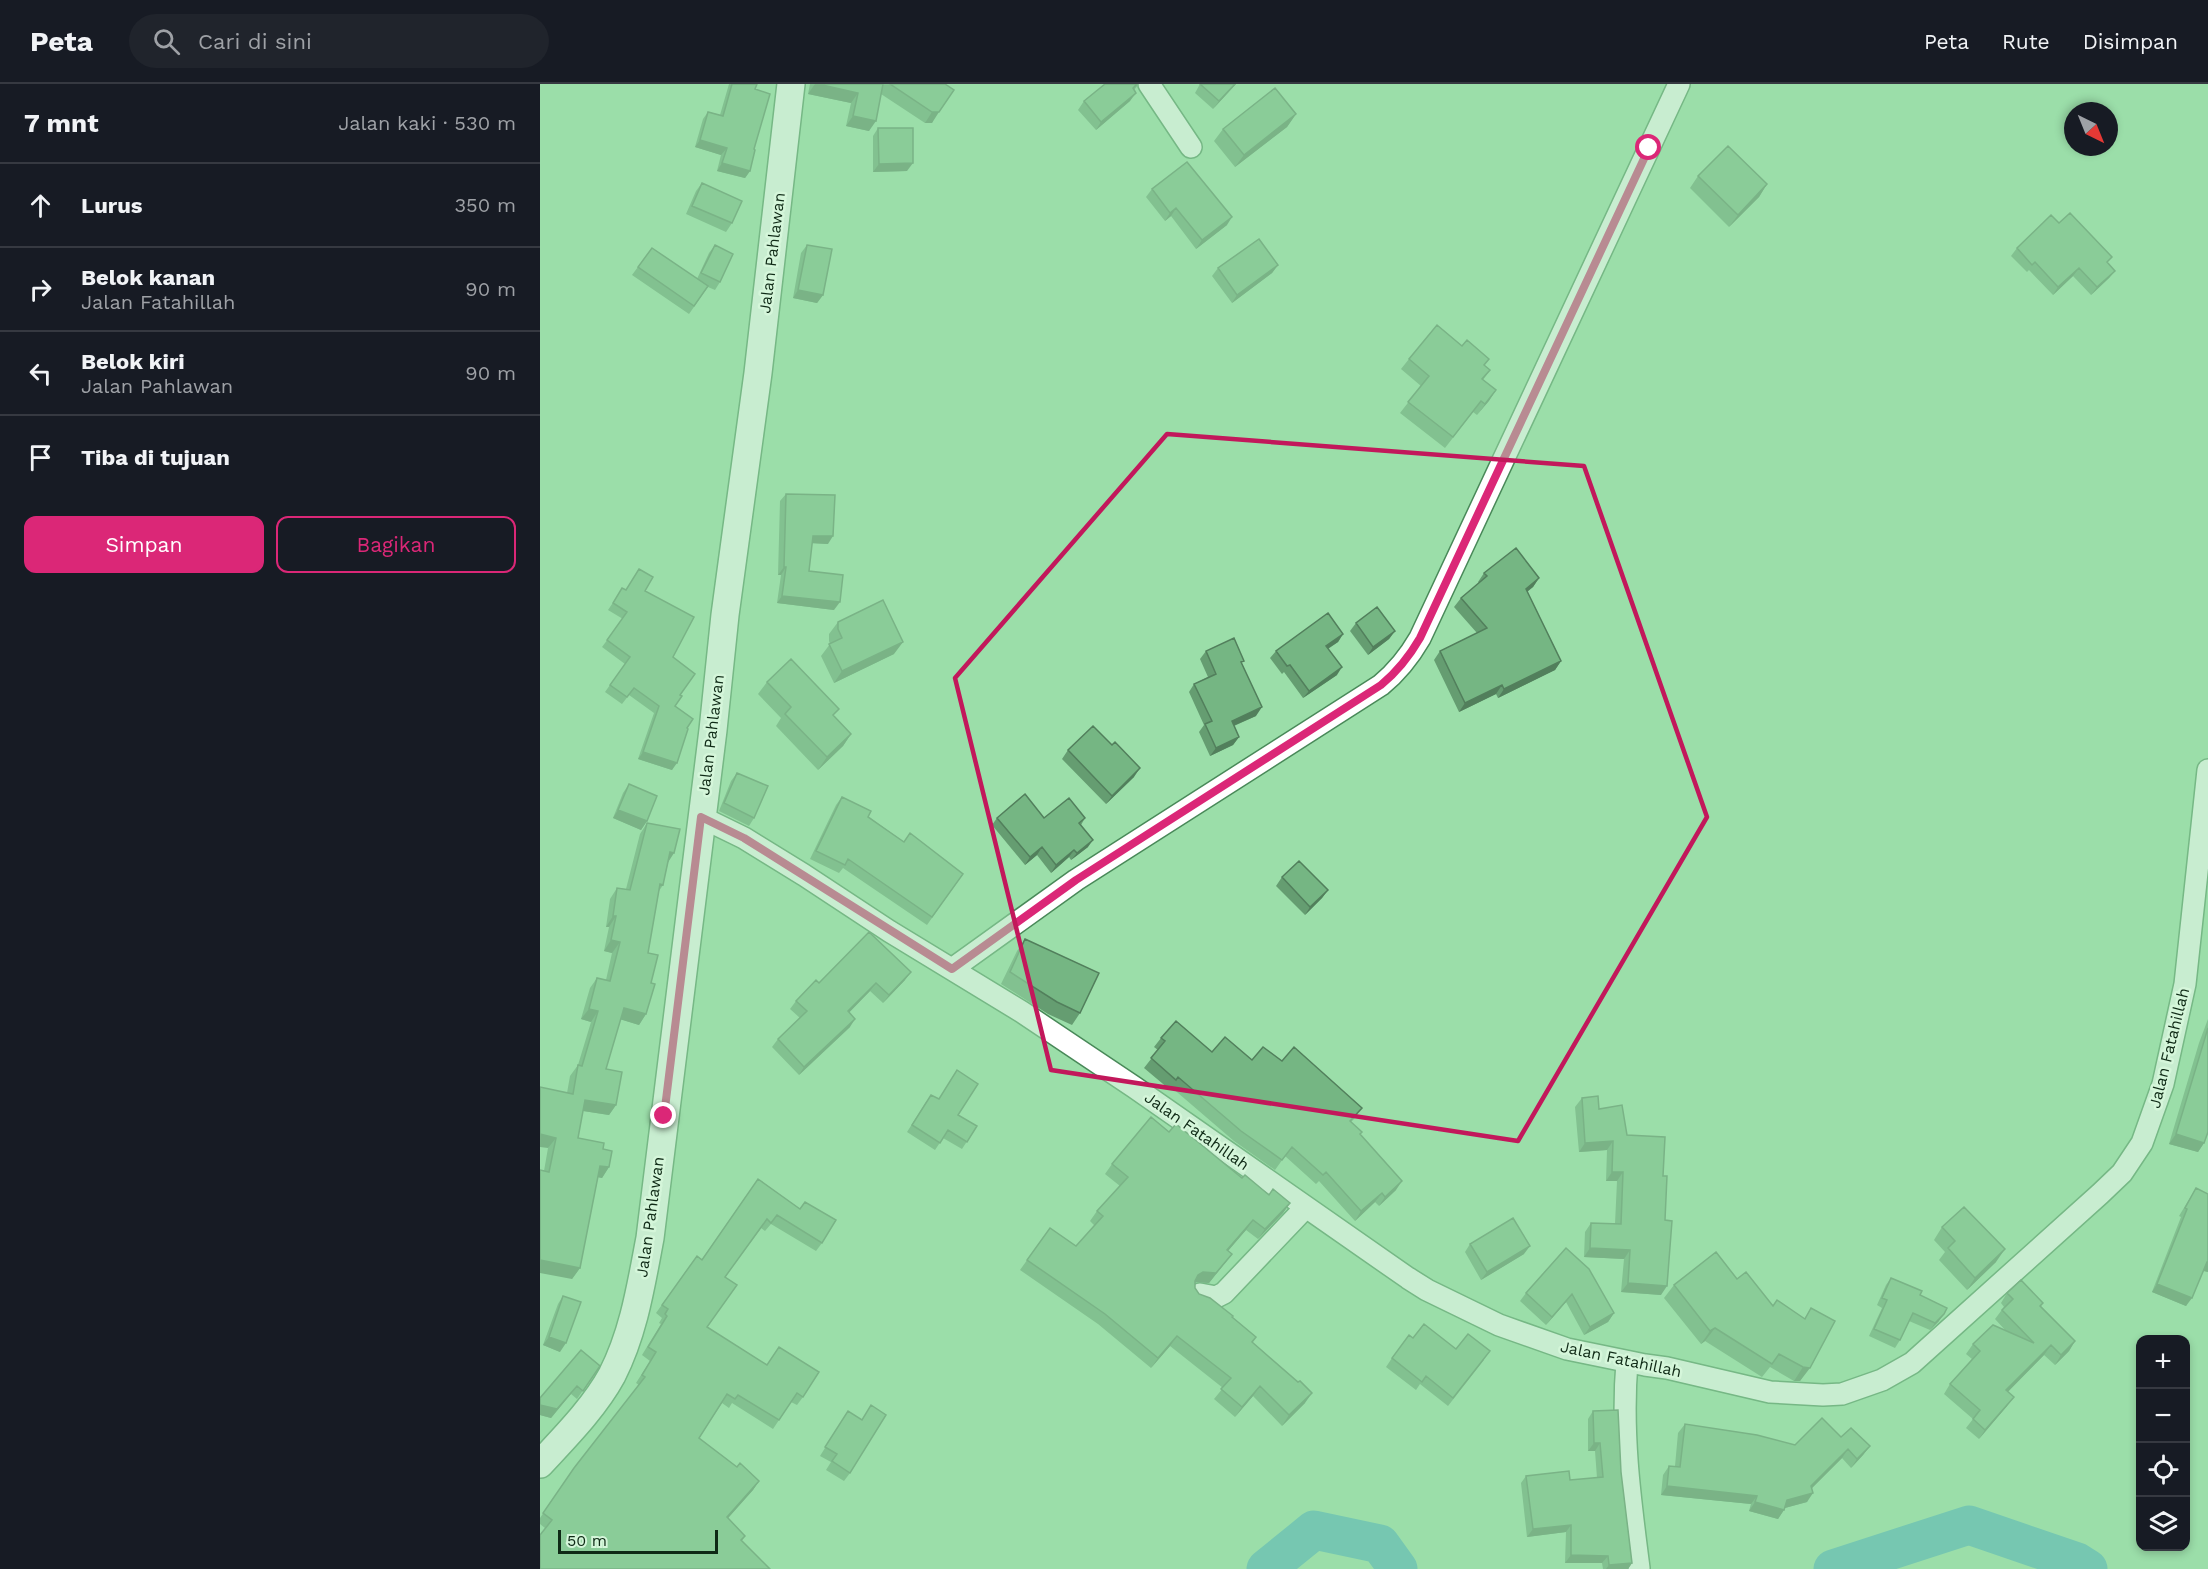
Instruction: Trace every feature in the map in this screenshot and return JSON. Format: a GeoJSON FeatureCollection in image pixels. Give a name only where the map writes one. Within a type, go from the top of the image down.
{"type":"FeatureCollection","features":[{"type":"Feature","properties":{"kind":"street","name":"Jalan Pahlawan"},"geometry":{"type":"LineString","coordinates":[[540,1464],[569,1432],[611,1377],[623,1353],[633,1321],[650,1238],[792,84]]}},
{"type":"Feature","properties":{"kind":"street"},"geometry":{"type":"LineString","coordinates":[[1149,84],[1191,147]]}},
{"type":"Feature","properties":{"kind":"street"},"geometry":{"type":"LineString","coordinates":[[952,969],[1076,880],[1381,685],[1397,672],[1420,638],[1679,84]]}},
{"type":"Feature","properties":{"kind":"street","name":"Jalan Fatahillah"},"geometry":{"type":"LineString","coordinates":[[701,817],[754,844],[1022,1012],[1427,1290],[1499,1326],[1567,1349],[1667,1368],[1770,1392],[1823,1395],[1842,1394],[1881,1380],[1912,1363],[2122,1173],[2142,1143],[2163,1084],[2185,984],[2208,770]]}},
{"type":"Feature","properties":{"kind":"street"},"geometry":{"type":"LineString","coordinates":[[1200,1294],[1216,1297],[1224,1293],[1305,1208]]}},
{"type":"Feature","properties":{"kind":"street"},"geometry":{"type":"LineString","coordinates":[[1627,1362],[1624,1406],[1626,1451],[1639,1568]]}},
{"type":"Feature","properties":{"kind":"highlighted area"},"geometry":{"type":"Polygon","coordinates":[[[1167,434],[1584,466],[1707,817],[1518,1141],[1051,1070],[955,678],[1167,434]]]}},
{"type":"Feature","properties":{"kind":"building"},"geometry":{"type":"Polygon","coordinates":[[[732,84],[757,84],[755,89],[770,94],[750,171],[722,163],[727,148],[700,140],[708,112],[723,116],[732,84]]]}},
{"type":"Feature","properties":{"kind":"building"},"geometry":{"type":"Polygon","coordinates":[[[818,84],[883,84],[876,121],[853,116],[858,93],[818,84]]]}},
{"type":"Feature","properties":{"kind":"building"},"geometry":{"type":"Polygon","coordinates":[[[890,84],[945,84],[954,90],[939,112],[932,112],[890,84]]]}},
{"type":"Feature","properties":{"kind":"building"},"geometry":{"type":"Polygon","coordinates":[[[1105,84],[1137,84],[1133,88],[1136,93],[1101,122],[1084,101],[1105,84]]]}},
{"type":"Feature","properties":{"kind":"building"},"geometry":{"type":"Polygon","coordinates":[[[1200,84],[1235,84],[1219,101],[1200,84]]]}},
{"type":"Feature","properties":{"kind":"building"},"geometry":{"type":"Polygon","coordinates":[[[1275,88],[1296,114],[1244,155],[1223,129],[1275,88]]]}},
{"type":"Feature","properties":{"kind":"building"},"geometry":{"type":"Polygon","coordinates":[[[878,128],[913,128],[913,163],[879,164],[878,128]]]}},
{"type":"Feature","properties":{"kind":"building"},"geometry":{"type":"Polygon","coordinates":[[[1728,146],[1767,184],[1738,215],[1698,176],[1728,146]]]}},
{"type":"Feature","properties":{"kind":"building"},"geometry":{"type":"Polygon","coordinates":[[[1187,162],[1232,217],[1202,240],[1176,208],[1170,213],[1152,189],[1187,162]]]}},
{"type":"Feature","properties":{"kind":"building"},"geometry":{"type":"Polygon","coordinates":[[[702,183],[742,201],[732,223],[692,206],[702,183]]]}},
{"type":"Feature","properties":{"kind":"building"},"geometry":{"type":"Polygon","coordinates":[[[2070,213],[2112,257],[2107,262],[2115,271],[2097,287],[2079,268],[2058,287],[2035,262],[2032,265],[2017,248],[2051,215],[2059,223],[2070,213]]]}},
{"type":"Feature","properties":{"kind":"building"},"geometry":{"type":"Polygon","coordinates":[[[1259,239],[1278,265],[1237,295],[1218,268],[1259,239]]]}},
{"type":"Feature","properties":{"kind":"building"},"geometry":{"type":"Polygon","coordinates":[[[715,245],[733,254],[720,282],[701,273],[715,245]]]}},
{"type":"Feature","properties":{"kind":"building"},"geometry":{"type":"Polygon","coordinates":[[[807,245],[832,249],[823,295],[798,290],[807,245]]]}},
{"type":"Feature","properties":{"kind":"building"},"geometry":{"type":"Polygon","coordinates":[[[652,248],[708,286],[694,306],[638,267],[652,248]]]}},
{"type":"Feature","properties":{"kind":"building"},"geometry":{"type":"Polygon","coordinates":[[[1437,325],[1462,346],[1467,340],[1489,359],[1484,365],[1490,370],[1482,379],[1496,390],[1485,404],[1481,401],[1453,437],[1408,402],[1429,376],[1409,359],[1437,325]]]}},
{"type":"Feature","properties":{"kind":"building"},"geometry":{"type":"Polygon","coordinates":[[[786,494],[835,495],[833,536],[813,536],[809,571],[843,575],[840,602],[782,596],[786,567],[784,567],[786,494]]]}},
{"type":"Feature","properties":{"kind":"building"},"geometry":{"type":"Polygon","coordinates":[[[1516,548],[1539,578],[1526,589],[1561,661],[1504,689],[1502,685],[1465,703],[1440,651],[1487,628],[1461,598],[1487,576],[1484,573],[1516,548]]]}},
{"type":"Feature","properties":{"kind":"building"},"geometry":{"type":"Polygon","coordinates":[[[639,569],[653,577],[645,591],[694,617],[673,657],[695,674],[675,706],[693,719],[687,728],[677,763],[643,752],[659,706],[634,688],[627,697],[610,685],[630,657],[607,640],[627,612],[613,603],[622,588],[626,590],[639,569]]]}},
{"type":"Feature","properties":{"kind":"building"},"geometry":{"type":"Polygon","coordinates":[[[883,600],[903,642],[842,671],[829,644],[842,638],[838,622],[883,600]]]}},
{"type":"Feature","properties":{"kind":"building"},"geometry":{"type":"Polygon","coordinates":[[[1377,607],[1395,631],[1373,647],[1356,623],[1377,607]]]}},
{"type":"Feature","properties":{"kind":"building"},"geometry":{"type":"Polygon","coordinates":[[[1328,613],[1343,634],[1326,646],[1342,667],[1309,691],[1290,665],[1287,666],[1276,651],[1328,613]]]}},
{"type":"Feature","properties":{"kind":"building"},"geometry":{"type":"Polygon","coordinates":[[[1234,638],[1244,661],[1241,662],[1262,707],[1232,721],[1239,737],[1216,748],[1205,724],[1212,721],[1194,684],[1216,674],[1206,651],[1234,638]]]}},
{"type":"Feature","properties":{"kind":"building"},"geometry":{"type":"Polygon","coordinates":[[[791,659],[839,709],[833,715],[851,734],[827,757],[785,714],[791,707],[767,682],[791,659]]]}},
{"type":"Feature","properties":{"kind":"building"},"geometry":{"type":"Polygon","coordinates":[[[1093,726],[1112,745],[1115,742],[1140,768],[1112,796],[1068,750],[1093,726]]]}},
{"type":"Feature","properties":{"kind":"building"},"geometry":{"type":"Polygon","coordinates":[[[737,773],[768,786],[754,818],[724,803],[737,773]]]}},
{"type":"Feature","properties":{"kind":"building"},"geometry":{"type":"Polygon","coordinates":[[[629,784],[657,796],[647,821],[618,810],[629,784]]]}},
{"type":"Feature","properties":{"kind":"building"},"geometry":{"type":"Polygon","coordinates":[[[1025,794],[1044,818],[1069,798],[1085,818],[1079,823],[1093,840],[1077,853],[1074,850],[1056,865],[1042,847],[1030,857],[997,818],[1025,794]]]}},
{"type":"Feature","properties":{"kind":"building"},"geometry":{"type":"Polygon","coordinates":[[[842,797],[871,811],[868,817],[904,842],[910,833],[963,874],[932,917],[848,859],[845,865],[816,851],[842,797]]]}},
{"type":"Feature","properties":{"kind":"building"},"geometry":{"type":"Polygon","coordinates":[[[647,823],[680,829],[674,853],[670,852],[663,885],[660,884],[648,953],[658,955],[651,983],[655,984],[646,1014],[624,1008],[606,1069],[622,1072],[616,1105],[585,1100],[578,1138],[604,1143],[603,1149],[612,1151],[609,1167],[600,1166],[580,1268],[540,1260],[540,1170],[549,1172],[556,1138],[540,1134],[540,1087],[573,1094],[578,1065],[582,1066],[598,1011],[589,1009],[597,978],[610,981],[620,942],[611,940],[616,916],[613,916],[617,888],[630,890],[647,823]]]}},
{"type":"Feature","properties":{"kind":"building"},"geometry":{"type":"Polygon","coordinates":[[[1299,861],[1328,890],[1310,907],[1282,877],[1299,861]]]}},
{"type":"Feature","properties":{"kind":"building"},"geometry":{"type":"Polygon","coordinates":[[[869,932],[911,972],[889,995],[876,983],[848,1011],[855,1019],[804,1067],[778,1039],[807,1011],[796,1001],[816,980],[819,983],[869,932]]]}},
{"type":"Feature","properties":{"kind":"building"},"geometry":{"type":"Polygon","coordinates":[[[1025,939],[1099,973],[1080,1013],[1057,1002],[1010,972],[1025,939]]]}},
{"type":"Feature","properties":{"kind":"building"},"geometry":{"type":"Polygon","coordinates":[[[1176,1021],[1212,1052],[1225,1037],[1252,1060],[1263,1047],[1282,1061],[1294,1047],[1362,1108],[1350,1121],[1362,1132],[1360,1134],[1402,1181],[1385,1197],[1382,1193],[1361,1211],[1326,1172],[1323,1175],[1292,1147],[1282,1160],[1241,1131],[1178,1077],[1176,1080],[1151,1058],[1165,1041],[1161,1038],[1176,1021]]]}},
{"type":"Feature","properties":{"kind":"building"},"geometry":{"type":"Polygon","coordinates":[[[2208,1028],[2208,1132],[2204,1143],[2176,1134],[2208,1028]]]}},
{"type":"Feature","properties":{"kind":"building"},"geometry":{"type":"Polygon","coordinates":[[[957,1070],[978,1084],[958,1115],[977,1126],[967,1142],[948,1130],[940,1143],[912,1125],[931,1095],[939,1099],[957,1070]]]}},
{"type":"Feature","properties":{"kind":"building"},"geometry":{"type":"Polygon","coordinates":[[[1598,1096],[1599,1109],[1622,1105],[1627,1135],[1665,1137],[1663,1176],[1667,1176],[1665,1220],[1672,1221],[1667,1286],[1628,1283],[1630,1250],[1590,1248],[1591,1223],[1621,1224],[1623,1172],[1612,1172],[1613,1141],[1585,1143],[1582,1098],[1598,1096]]]}},
{"type":"Feature","properties":{"kind":"building"},"geometry":{"type":"Polygon","coordinates":[[[1151,1117],[1169,1132],[1176,1124],[1242,1178],[1245,1175],[1269,1195],[1273,1189],[1290,1203],[1265,1229],[1253,1220],[1227,1250],[1232,1254],[1216,1273],[1203,1272],[1195,1281],[1195,1288],[1199,1294],[1210,1298],[1233,1316],[1256,1337],[1252,1342],[1312,1393],[1289,1415],[1260,1386],[1242,1407],[1221,1389],[1231,1378],[1177,1336],[1158,1358],[1105,1314],[1027,1260],[1050,1228],[1076,1246],[1103,1216],[1097,1211],[1128,1177],[1112,1164],[1151,1117]]]}},
{"type":"Feature","properties":{"kind":"building"},"geometry":{"type":"Polygon","coordinates":[[[758,1179],[800,1209],[805,1202],[836,1220],[822,1243],[777,1215],[771,1223],[767,1219],[725,1277],[737,1285],[707,1327],[767,1365],[779,1347],[819,1372],[803,1397],[797,1393],[779,1420],[738,1395],[735,1399],[727,1394],[699,1438],[737,1467],[740,1463],[759,1481],[727,1517],[745,1536],[741,1540],[770,1569],[540,1569],[540,1535],[552,1520],[543,1513],[574,1468],[645,1377],[642,1375],[656,1352],[648,1347],[667,1316],[665,1314],[668,1309],[662,1305],[697,1256],[702,1260],[758,1179]]]}},
{"type":"Feature","properties":{"kind":"building"},"geometry":{"type":"Polygon","coordinates":[[[2196,1188],[2208,1194],[2208,1262],[2192,1298],[2157,1284],[2187,1209],[2185,1208],[2196,1188]]]}},
{"type":"Feature","properties":{"kind":"building"},"geometry":{"type":"Polygon","coordinates":[[[1964,1207],[2005,1249],[1975,1278],[1948,1248],[1955,1241],[1942,1227],[1964,1207]]]}},
{"type":"Feature","properties":{"kind":"building"},"geometry":{"type":"Polygon","coordinates":[[[1513,1218],[1530,1246],[1487,1272],[1470,1244],[1513,1218]]]}},
{"type":"Feature","properties":{"kind":"building"},"geometry":{"type":"Polygon","coordinates":[[[1566,1248],[1589,1269],[1614,1313],[1590,1327],[1572,1294],[1552,1317],[1526,1293],[1566,1248]]]}},
{"type":"Feature","properties":{"kind":"building"},"geometry":{"type":"Polygon","coordinates":[[[1716,1252],[1737,1279],[1746,1272],[1773,1306],[1777,1300],[1805,1319],[1811,1308],[1835,1321],[1810,1368],[1803,1367],[1779,1354],[1772,1364],[1715,1328],[1710,1331],[1674,1285],[1716,1252]]]}},
{"type":"Feature","properties":{"kind":"building"},"geometry":{"type":"Polygon","coordinates":[[[1891,1278],[1922,1291],[1920,1295],[1947,1308],[1944,1314],[1935,1323],[1913,1313],[1900,1340],[1874,1329],[1887,1300],[1882,1298],[1891,1278]]]}},
{"type":"Feature","properties":{"kind":"building"},"geometry":{"type":"Polygon","coordinates":[[[2021,1280],[2043,1303],[2040,1306],[2075,1341],[2061,1355],[2051,1345],[2006,1390],[2014,1397],[1985,1430],[1973,1419],[1980,1410],[1950,1384],[1980,1351],[1973,1344],[1993,1325],[2034,1343],[2002,1310],[2013,1299],[2007,1293],[2021,1280]]]}},
{"type":"Feature","properties":{"kind":"building"},"geometry":{"type":"Polygon","coordinates":[[[563,1296],[581,1302],[566,1343],[549,1337],[563,1296]]]}},
{"type":"Feature","properties":{"kind":"building"},"geometry":{"type":"Polygon","coordinates":[[[1424,1324],[1456,1349],[1468,1334],[1490,1351],[1453,1398],[1426,1376],[1422,1382],[1392,1358],[1409,1335],[1413,1338],[1424,1324]]]}},
{"type":"Feature","properties":{"kind":"building"},"geometry":{"type":"Polygon","coordinates":[[[581,1350],[600,1366],[583,1391],[577,1386],[557,1409],[540,1405],[540,1398],[581,1350]]]}},
{"type":"Feature","properties":{"kind":"building"},"geometry":{"type":"Polygon","coordinates":[[[871,1405],[886,1415],[850,1473],[832,1461],[837,1454],[825,1447],[848,1411],[862,1420],[871,1405]]]}},
{"type":"Feature","properties":{"kind":"building"},"geometry":{"type":"Polygon","coordinates":[[[1618,1410],[1621,1472],[1632,1563],[1609,1565],[1608,1556],[1571,1555],[1571,1525],[1533,1529],[1526,1476],[1569,1471],[1570,1480],[1603,1477],[1600,1443],[1594,1443],[1593,1411],[1618,1410]]]}},
{"type":"Feature","properties":{"kind":"building"},"geometry":{"type":"Polygon","coordinates":[[[1822,1418],[1841,1437],[1851,1428],[1870,1446],[1857,1459],[1848,1449],[1811,1486],[1813,1493],[1787,1500],[1784,1510],[1755,1502],[1757,1496],[1667,1486],[1669,1466],[1680,1467],[1685,1424],[1757,1435],[1795,1445],[1822,1418]]]}},
{"type":"Feature","properties":{"kind":"waterway"},"geometry":{"type":"LineString","coordinates":[[1833,1569],[1969,1525],[2077,1562],[2088,1569]]}},
{"type":"Feature","properties":{"kind":"waterway"},"geometry":{"type":"LineString","coordinates":[[1266,1569],[1314,1530],[1380,1544],[1398,1569]]}},
{"type":"Feature","properties":{"kind":"route"},"geometry":{"type":"LineString","coordinates":[[664,1116],[701,817],[744,838],[804,874],[889,931],[952,969],[1076,880],[1381,685],[1397,672],[1420,638],[1649,148]]}}]}
